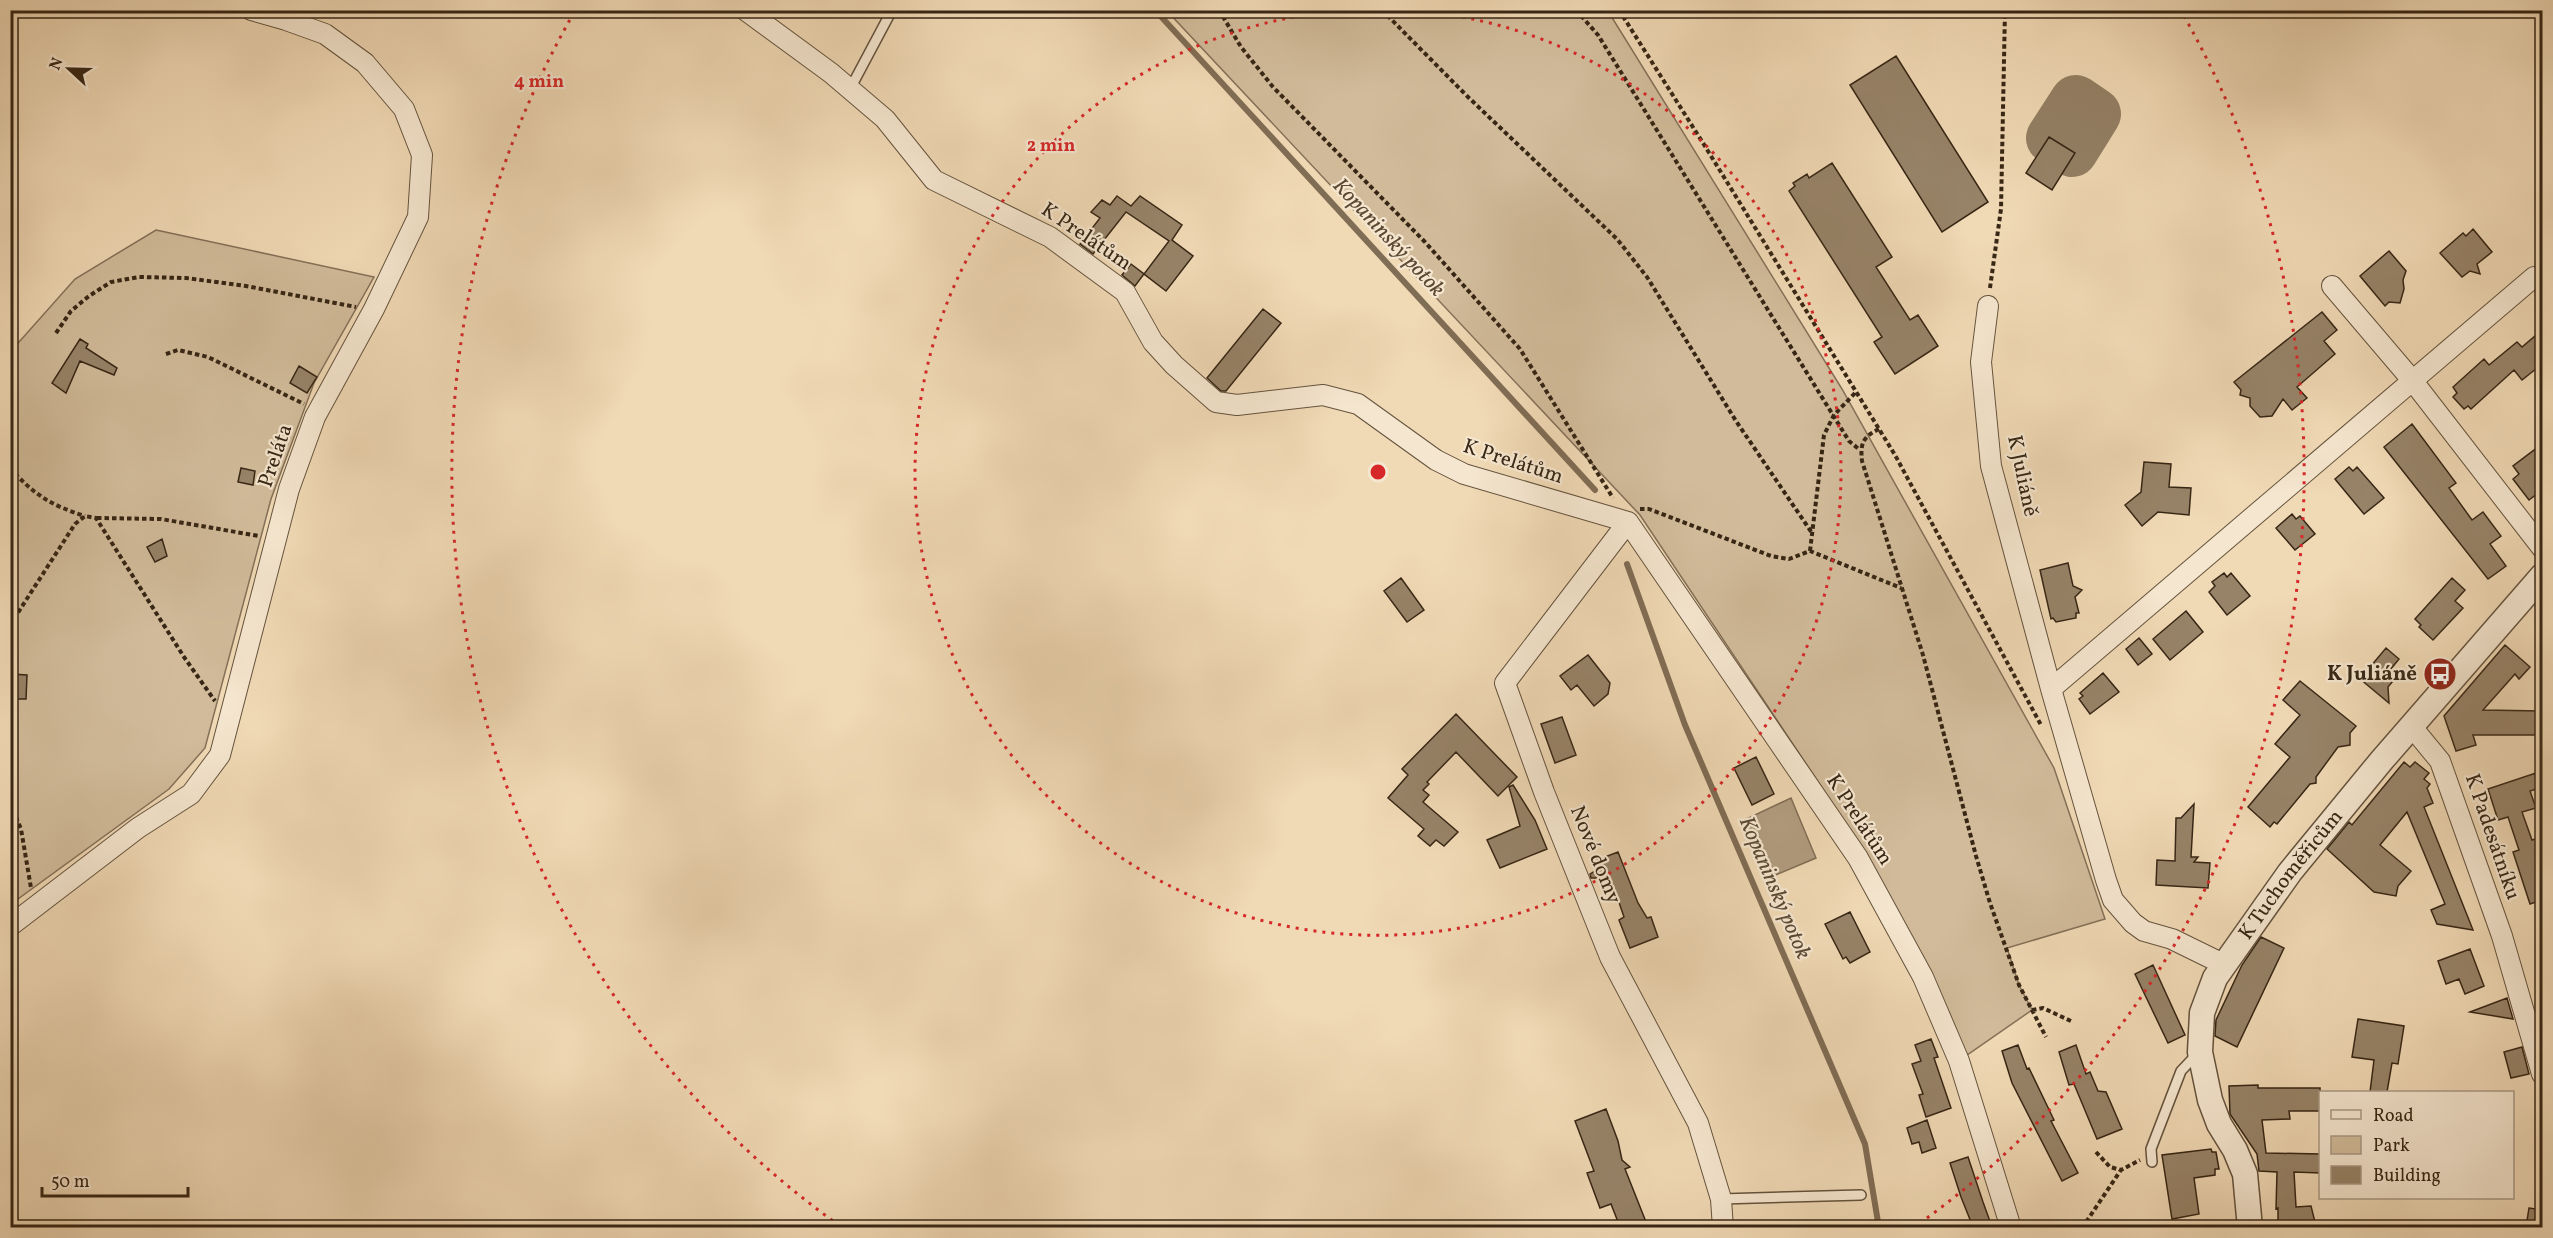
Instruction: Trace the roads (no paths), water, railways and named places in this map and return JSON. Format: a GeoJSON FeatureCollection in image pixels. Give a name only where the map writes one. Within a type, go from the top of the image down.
{"type":"FeatureCollection","features":[{"type":"Feature","properties":{"kind":"street","name":"Preláta"},"geometry":{"type":"LineString","coordinates":[[10,926],[138,828],[191,794],[220,755],[289,489],[318,411],[374,309],[418,218],[422,155],[404,109],[365,63],[325,34],[251,10]]}},
{"type":"Feature","properties":{"kind":"street","name":"K Prelátům"},"geometry":{"type":"LineString","coordinates":[[745,10],[850,89],[885,119],[934,180],[1050,237],[1125,292],[1153,342],[1174,365],[1216,402],[1237,405],[1323,395],[1358,404],[1436,460],[1464,474],[1628,522],[1858,858],[1923,976],[1959,1061],[2011,1227]]}},
{"type":"Feature","properties":{"kind":"street"},"geometry":{"type":"LineString","coordinates":[[2051,689],[2534,277]]}},
{"type":"Feature","properties":{"kind":"street"},"geometry":{"type":"LineString","coordinates":[[2332,286],[2412,380],[2542,548]]}},
{"type":"Feature","properties":{"kind":"street","name":"K Juliáně"},"geometry":{"type":"LineString","coordinates":[[1988,306],[1981,362],[1991,466],[2051,689],[2106,880],[2114,900],[2133,923],[2144,930],[2172,939],[2223,964]]}},
{"type":"Feature","properties":{"kind":"street","name":"Nové domy"},"geometry":{"type":"LineString","coordinates":[[1628,522],[1505,683],[1544,792],[1610,957],[1698,1123],[1721,1199],[1723,1227]]}},
{"type":"Feature","properties":{"kind":"street","name":"K Tuchoměřicům"},"geometry":{"type":"LineString","coordinates":[[2250,1227],[2245,1174],[2235,1150],[2219,1124],[2210,1100],[2200,1052],[2200,1032],[2207,996],[2223,964],[2290,872],[2542,576]]}},
{"type":"Feature","properties":{"kind":"street","name":"K Padesátníku"},"geometry":{"type":"LineString","coordinates":[[2412,726],[2440,761],[2502,936],[2542,1074]]}},
{"type":"Feature","properties":{"kind":"lane"},"geometry":{"type":"LineString","coordinates":[[850,89],[892,10]]}},
{"type":"Feature","properties":{"kind":"lane"},"geometry":{"type":"LineString","coordinates":[[2152,1162],[2151,1149],[2181,1071],[2200,1052]]}},
{"type":"Feature","properties":{"kind":"lane"},"geometry":{"type":"LineString","coordinates":[[1721,1199],[1860,1196]]}},
{"type":"Feature","properties":{"kind":"waterway","name":"Kopaninský potok"},"geometry":{"type":"LineString","coordinates":[[1155,10],[1595,490]]}},
{"type":"Feature","properties":{"kind":"waterway","name":"Kopaninský potok"},"geometry":{"type":"LineString","coordinates":[[1627,564],[1685,725],[1865,1144],[1879,1228]]}},
{"type":"Feature","properties":{"kind":"place","name":"K Juliáně"},"geometry":{"type":"Point","coordinates":[2440,674]}}]}
